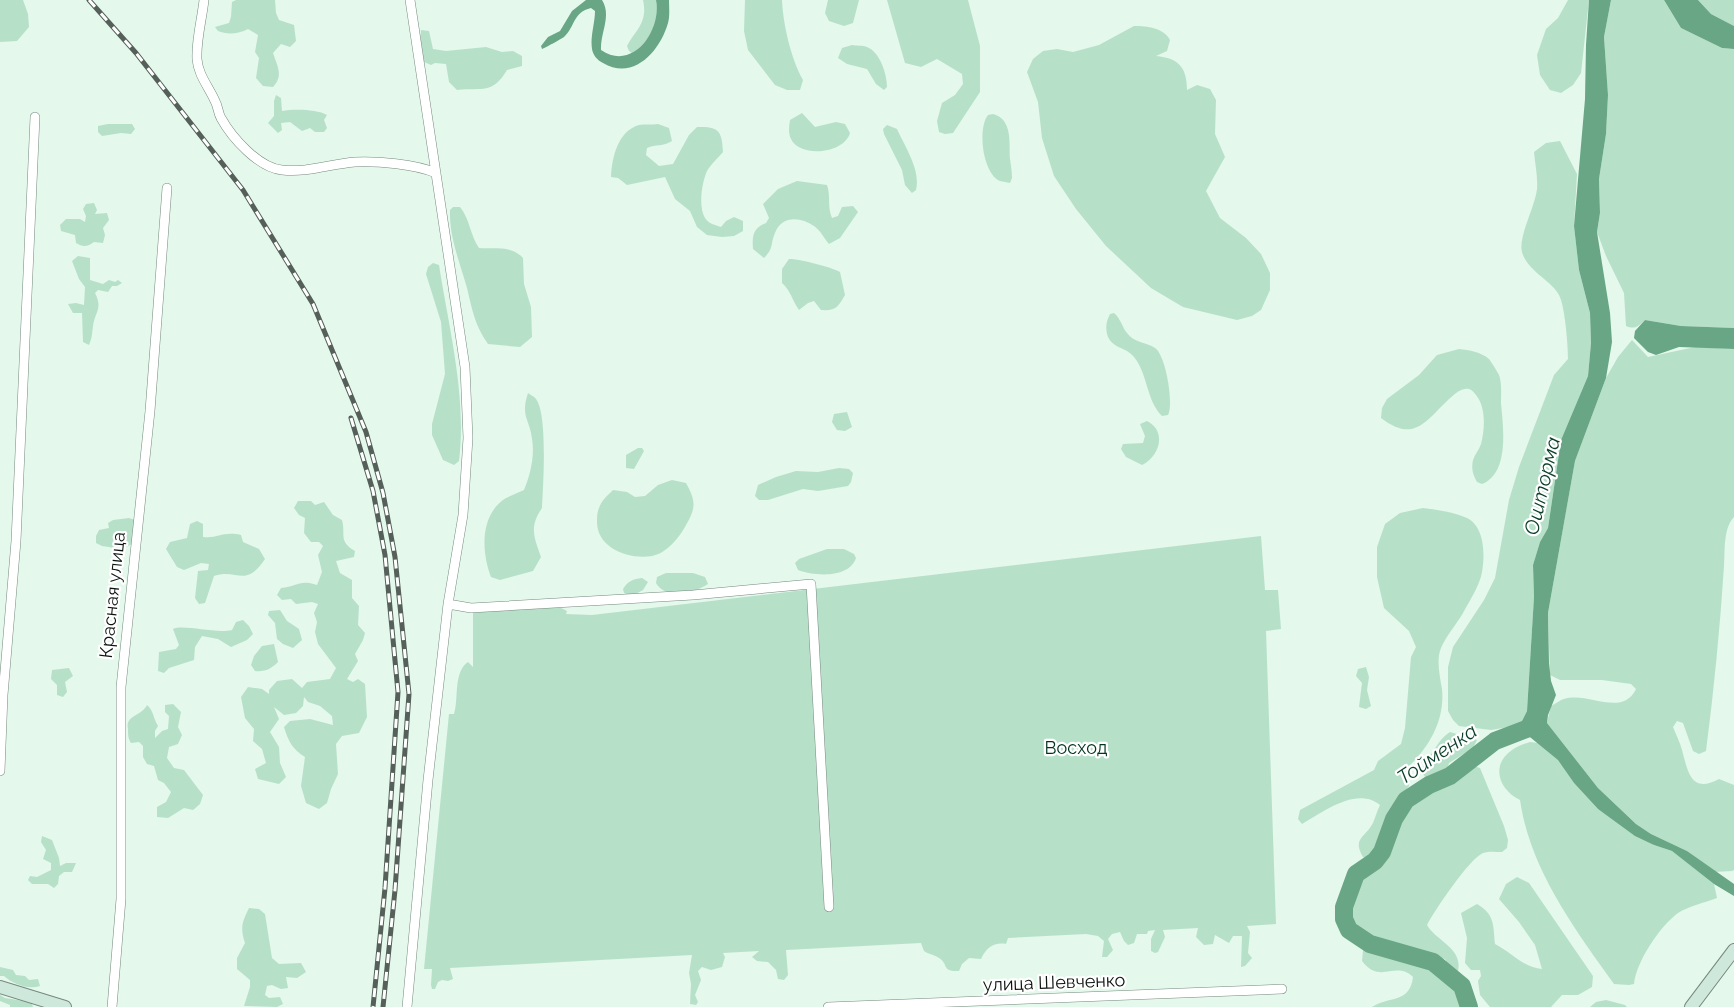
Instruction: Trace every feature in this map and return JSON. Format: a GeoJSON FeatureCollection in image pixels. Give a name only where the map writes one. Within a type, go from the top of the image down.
{"type":"FeatureCollection","features":[{"type":"Feature","properties":{"kind":"street"},"geometry":{"type":"LineString","coordinates":[[204,0],[197,60],[204,82],[216,101],[219,115],[226,127],[251,155],[269,167],[282,170],[314,170],[354,162],[425,169],[436,173]]}},
{"type":"Feature","properties":{"kind":"street"},"geometry":{"type":"LineString","coordinates":[[407,1007],[428,780],[448,604],[463,515],[468,438],[465,367],[410,0]]}},
{"type":"Feature","properties":{"kind":"street"},"geometry":{"type":"LineString","coordinates":[[0,771],[3,695],[16,541],[35,117]]}},
{"type":"Feature","properties":{"kind":"street","name":"Красная улица"},"geometry":{"type":"LineString","coordinates":[[112,1007],[121,899],[121,687],[150,411],[167,188]]}},
{"type":"Feature","properties":{"kind":"street"},"geometry":{"type":"LineString","coordinates":[[448,604],[471,608],[693,595],[811,584],[829,907]]}},
{"type":"Feature","properties":{"kind":"street"},"geometry":{"type":"LineString","coordinates":[[1691,1007],[1734,950]]}},
{"type":"Feature","properties":{"kind":"street"},"geometry":{"type":"LineString","coordinates":[[0,987],[65,1007]]}},
{"type":"Feature","properties":{"kind":"street","name":"улица Шевченко"},"geometry":{"type":"LineString","coordinates":[[828,1007],[1282,989]]}},
{"type":"Feature","properties":{"kind":"green space"},"geometry":{"type":"Polygon","coordinates":[[[0,0],[23,0],[28,14],[29,27],[17,41],[0,42],[0,0]]]}},
{"type":"Feature","properties":{"kind":"green space"},"geometry":{"type":"Polygon","coordinates":[[[236,0],[275,0],[279,20],[294,25],[296,41],[290,47],[281,44],[273,53],[279,74],[273,87],[263,86],[256,78],[259,58],[255,52],[258,35],[248,29],[237,33],[225,33],[218,31],[215,27],[229,23],[232,2],[236,0]]]}},
{"type":"Feature","properties":{"kind":"green space"},"geometry":{"type":"Polygon","coordinates":[[[643,0],[656,0],[655,23],[649,37],[632,53],[627,46],[643,20],[643,0]]]}},
{"type":"Feature","properties":{"kind":"green space"},"geometry":{"type":"Polygon","coordinates":[[[745,0],[782,0],[788,41],[803,80],[800,90],[787,90],[775,85],[748,50],[744,31],[745,0]]]}},
{"type":"Feature","properties":{"kind":"green space"},"geometry":{"type":"Polygon","coordinates":[[[828,0],[859,0],[853,23],[844,26],[829,21],[825,13],[828,0]]]}},
{"type":"Feature","properties":{"kind":"green space"},"geometry":{"type":"Polygon","coordinates":[[[887,0],[968,0],[980,46],[980,92],[953,133],[939,132],[937,121],[942,103],[955,95],[963,84],[962,74],[937,59],[921,67],[905,63],[887,0]]]}},
{"type":"Feature","properties":{"kind":"green space"},"geometry":{"type":"Polygon","coordinates":[[[1568,0],[1589,0],[1581,73],[1573,85],[1561,93],[1550,90],[1540,75],[1537,55],[1546,29],[1558,18],[1568,0]]]}},
{"type":"Feature","properties":{"kind":"green space"},"geometry":{"type":"Polygon","coordinates":[[[1611,0],[1664,0],[1681,28],[1722,48],[1734,49],[1734,328],[1681,326],[1645,320],[1637,327],[1626,326],[1624,293],[1597,232],[1600,213],[1599,179],[1606,134],[1608,95],[1604,37],[1611,0]]]}},
{"type":"Feature","properties":{"kind":"green space"},"geometry":{"type":"Polygon","coordinates":[[[1698,0],[1734,0],[1734,26],[1711,14],[1698,0]]]}},
{"type":"Feature","properties":{"kind":"green space"},"geometry":{"type":"Polygon","coordinates":[[[1134,26],[1155,28],[1164,33],[1170,40],[1167,51],[1156,56],[1171,59],[1180,66],[1187,82],[1187,90],[1197,85],[1210,89],[1216,100],[1215,134],[1225,157],[1206,191],[1220,218],[1246,238],[1261,254],[1270,273],[1270,290],[1261,310],[1252,316],[1237,320],[1183,307],[1151,288],[1106,246],[1076,209],[1054,176],[1042,138],[1038,102],[1027,72],[1033,59],[1043,51],[1057,49],[1073,52],[1099,45],[1134,26]]]}},
{"type":"Feature","properties":{"kind":"green space"},"geometry":{"type":"Polygon","coordinates":[[[421,30],[429,31],[433,49],[446,51],[486,47],[502,52],[513,51],[522,56],[522,66],[507,70],[502,78],[491,87],[457,90],[449,82],[446,64],[431,65],[422,61],[421,30]]]}},
{"type":"Feature","properties":{"kind":"green space"},"geometry":{"type":"Polygon","coordinates":[[[852,45],[865,46],[876,54],[886,76],[887,87],[884,90],[876,84],[867,69],[847,64],[838,58],[842,48],[852,45]]]}},
{"type":"Feature","properties":{"kind":"green space"},"geometry":{"type":"Polygon","coordinates":[[[276,95],[281,98],[282,111],[305,110],[327,115],[324,120],[327,128],[324,132],[315,132],[310,128],[302,131],[290,122],[281,123],[282,130],[278,133],[268,123],[274,116],[276,95]]]}},
{"type":"Feature","properties":{"kind":"green space"},"geometry":{"type":"Polygon","coordinates":[[[802,113],[815,127],[836,122],[845,124],[850,133],[846,140],[831,149],[812,151],[803,149],[796,145],[789,134],[790,120],[802,113]]]}},
{"type":"Feature","properties":{"kind":"green space"},"geometry":{"type":"Polygon","coordinates":[[[993,114],[1004,121],[1009,133],[1012,176],[1010,183],[994,177],[986,161],[982,140],[983,130],[988,115],[993,114]]]}},
{"type":"Feature","properties":{"kind":"green space"},"geometry":{"type":"Polygon","coordinates":[[[132,124],[135,129],[131,134],[102,136],[98,132],[98,126],[132,124]]]}},
{"type":"Feature","properties":{"kind":"green space"},"geometry":{"type":"Polygon","coordinates":[[[658,124],[669,128],[672,141],[647,148],[646,155],[659,166],[673,164],[689,135],[697,127],[718,131],[722,139],[723,152],[710,166],[705,176],[702,188],[703,213],[708,222],[721,227],[734,217],[743,221],[743,231],[734,236],[707,235],[697,227],[690,211],[675,199],[665,177],[627,185],[618,178],[611,177],[615,153],[626,133],[639,125],[658,124]]]}},
{"type":"Feature","properties":{"kind":"green space"},"geometry":{"type":"Polygon","coordinates":[[[887,125],[897,129],[914,167],[917,182],[916,190],[912,193],[905,185],[902,170],[884,134],[883,129],[887,125]]]}},
{"type":"Feature","properties":{"kind":"green space"},"geometry":{"type":"Polygon","coordinates":[[[1560,141],[1577,174],[1574,226],[1579,270],[1590,313],[1591,343],[1588,376],[1561,440],[1548,528],[1540,542],[1533,565],[1534,597],[1527,711],[1520,725],[1491,730],[1459,726],[1448,711],[1448,667],[1453,647],[1484,600],[1495,578],[1509,500],[1519,467],[1554,375],[1568,359],[1567,335],[1559,295],[1529,265],[1521,246],[1537,189],[1534,152],[1546,143],[1560,141]]]}},
{"type":"Feature","properties":{"kind":"green space"},"geometry":{"type":"Polygon","coordinates":[[[797,181],[827,185],[832,218],[838,216],[842,207],[853,206],[858,212],[840,238],[829,244],[809,223],[797,219],[786,221],[778,227],[771,249],[764,258],[753,249],[753,236],[756,230],[769,218],[763,204],[778,189],[797,181]]]}},
{"type":"Feature","properties":{"kind":"green space"},"geometry":{"type":"Polygon","coordinates":[[[94,203],[97,210],[95,214],[107,213],[109,220],[103,228],[105,235],[103,243],[94,242],[87,246],[81,245],[76,243],[75,235],[61,231],[60,225],[66,219],[80,219],[85,222],[86,216],[83,209],[86,204],[94,203]]]}},
{"type":"Feature","properties":{"kind":"green space"},"geometry":{"type":"Polygon","coordinates":[[[453,207],[460,207],[479,248],[508,249],[523,258],[524,284],[531,307],[532,337],[520,347],[488,344],[480,331],[453,240],[450,210],[453,207]]]}},
{"type":"Feature","properties":{"kind":"green space"},"geometry":{"type":"Polygon","coordinates":[[[78,256],[90,258],[90,280],[103,284],[109,280],[115,282],[118,280],[122,283],[112,286],[108,292],[98,290],[95,293],[98,307],[89,345],[83,342],[82,313],[73,313],[68,304],[84,305],[85,287],[72,261],[78,256]]]}},
{"type":"Feature","properties":{"kind":"green space"},"geometry":{"type":"Polygon","coordinates":[[[789,259],[840,272],[845,295],[838,305],[830,310],[821,310],[814,301],[799,310],[782,283],[782,269],[789,259]]]}},
{"type":"Feature","properties":{"kind":"green space"},"geometry":{"type":"Polygon","coordinates":[[[433,263],[439,265],[459,387],[461,437],[459,461],[454,465],[443,460],[432,435],[432,424],[445,374],[441,322],[426,274],[428,267],[433,263]]]}},
{"type":"Feature","properties":{"kind":"green space"},"geometry":{"type":"Polygon","coordinates":[[[1114,313],[1130,336],[1152,346],[1159,352],[1168,380],[1170,410],[1168,415],[1162,416],[1157,410],[1139,364],[1134,357],[1113,344],[1108,337],[1107,322],[1110,314],[1114,313]]]}},
{"type":"Feature","properties":{"kind":"green space"},"geometry":{"type":"Polygon","coordinates":[[[1632,340],[1648,357],[1695,347],[1734,349],[1734,517],[1728,527],[1725,540],[1719,635],[1706,751],[1699,754],[1693,751],[1683,723],[1677,721],[1673,727],[1692,778],[1702,784],[1719,779],[1734,785],[1734,870],[1732,871],[1714,872],[1687,851],[1651,834],[1636,824],[1598,788],[1547,723],[1551,706],[1562,700],[1573,697],[1613,703],[1622,702],[1636,689],[1631,684],[1602,680],[1560,680],[1550,675],[1548,613],[1575,461],[1606,378],[1618,357],[1632,340]]]}},
{"type":"Feature","properties":{"kind":"green space"},"geometry":{"type":"Polygon","coordinates":[[[1459,349],[1479,353],[1489,359],[1501,382],[1503,448],[1501,460],[1491,478],[1482,484],[1477,482],[1472,466],[1482,438],[1483,412],[1479,400],[1471,390],[1465,389],[1458,392],[1426,422],[1411,429],[1402,429],[1381,418],[1382,408],[1387,399],[1419,375],[1437,355],[1459,349]]]}},
{"type":"Feature","properties":{"kind":"green space"},"geometry":{"type":"Polygon","coordinates":[[[528,393],[535,398],[540,407],[542,420],[544,468],[542,508],[534,527],[536,544],[541,557],[533,571],[500,580],[491,577],[485,556],[485,534],[491,513],[497,505],[524,490],[528,479],[533,445],[525,413],[528,393]]]}},
{"type":"Feature","properties":{"kind":"green space"},"geometry":{"type":"Polygon","coordinates":[[[847,412],[852,427],[845,431],[837,430],[832,422],[834,414],[847,412]]]}},
{"type":"Feature","properties":{"kind":"green space"},"geometry":{"type":"Polygon","coordinates":[[[1147,421],[1157,431],[1159,443],[1153,456],[1142,465],[1126,457],[1121,449],[1123,444],[1143,443],[1145,436],[1140,424],[1147,421]]]}},
{"type":"Feature","properties":{"kind":"green space"},"geometry":{"type":"Polygon","coordinates":[[[638,448],[644,451],[634,469],[626,468],[626,455],[638,448]]]}},
{"type":"Feature","properties":{"kind":"green space"},"geometry":{"type":"Polygon","coordinates":[[[839,468],[849,469],[853,473],[848,486],[818,491],[803,489],[768,500],[759,500],[755,496],[758,485],[776,477],[796,471],[818,472],[839,468]]]}},
{"type":"Feature","properties":{"kind":"green space"},"geometry":{"type":"Polygon","coordinates":[[[672,480],[686,483],[694,504],[692,514],[683,530],[668,548],[652,556],[634,556],[616,550],[602,539],[598,531],[598,511],[600,505],[613,490],[627,492],[635,497],[645,496],[658,485],[672,480]]]}},
{"type":"Feature","properties":{"kind":"green space"},"geometry":{"type":"Polygon","coordinates":[[[298,501],[311,501],[315,505],[324,502],[333,515],[342,520],[344,541],[355,551],[354,557],[336,561],[340,573],[352,580],[352,598],[359,606],[358,625],[365,633],[355,654],[358,661],[347,679],[353,682],[358,679],[365,684],[367,717],[359,733],[342,736],[336,744],[338,774],[327,803],[319,809],[306,803],[301,786],[305,757],[292,745],[284,727],[290,721],[310,719],[333,725],[332,716],[320,706],[308,702],[304,697],[303,706],[296,713],[284,715],[274,707],[279,719],[270,732],[279,747],[280,763],[286,777],[279,784],[258,779],[255,769],[266,763],[262,749],[253,741],[254,729],[245,718],[241,697],[248,687],[262,689],[269,694],[269,690],[277,681],[292,679],[302,688],[307,682],[330,679],[336,668],[318,644],[315,632],[317,622],[314,613],[318,604],[312,602],[296,604],[291,599],[282,600],[277,595],[281,588],[302,583],[317,585],[322,572],[318,555],[323,546],[319,542],[311,542],[304,533],[305,518],[299,515],[294,508],[298,501]]]}},
{"type":"Feature","properties":{"kind":"green space"},"geometry":{"type":"Polygon","coordinates":[[[1423,508],[1457,514],[1473,522],[1482,542],[1482,572],[1474,593],[1441,648],[1439,668],[1442,700],[1438,721],[1429,741],[1409,766],[1409,786],[1396,803],[1383,831],[1381,842],[1369,859],[1363,857],[1359,842],[1373,823],[1380,805],[1371,800],[1351,799],[1302,824],[1298,819],[1300,810],[1374,770],[1378,761],[1401,744],[1405,728],[1411,657],[1416,647],[1409,631],[1384,608],[1377,577],[1377,547],[1385,524],[1400,513],[1423,508]]]}},
{"type":"Feature","properties":{"kind":"green space"},"geometry":{"type":"Polygon","coordinates":[[[129,518],[135,520],[132,544],[122,549],[96,543],[99,530],[109,528],[108,523],[129,518]]]}},
{"type":"Feature","properties":{"kind":"green space"},"geometry":{"type":"Polygon","coordinates":[[[197,521],[203,524],[203,537],[241,535],[243,542],[259,549],[265,559],[258,568],[246,575],[214,576],[205,603],[199,604],[195,598],[198,571],[208,570],[209,564],[201,563],[184,570],[177,567],[166,549],[170,542],[187,538],[190,524],[197,521]]]}},
{"type":"Feature","properties":{"kind":"green space","name":"Восход"},"geometry":{"type":"Polygon","coordinates":[[[1261,536],[1265,590],[1278,590],[1281,629],[1266,631],[1276,924],[1247,926],[1250,932],[1248,953],[1252,958],[1245,966],[1241,967],[1242,936],[1233,936],[1229,943],[1215,935],[1213,944],[1204,945],[1196,937],[1198,928],[1163,930],[1165,937],[1158,952],[1155,953],[1151,951],[1151,939],[1155,930],[1148,931],[1147,934],[1137,934],[1134,943],[1128,945],[1120,932],[1112,934],[1108,939],[1113,950],[1107,957],[1102,957],[1104,941],[1098,936],[1086,934],[1008,938],[1006,944],[994,945],[988,949],[981,959],[969,958],[962,964],[959,971],[947,969],[942,960],[924,951],[921,943],[786,950],[788,975],[784,980],[778,979],[776,970],[768,962],[757,961],[752,957],[759,951],[723,953],[725,957],[722,967],[711,970],[702,967],[698,971],[701,980],[695,995],[698,1002],[696,1005],[690,1004],[689,973],[692,955],[450,968],[453,979],[442,980],[438,982],[435,989],[432,989],[432,969],[424,969],[449,714],[454,714],[458,679],[463,666],[468,662],[473,667],[473,612],[559,607],[567,611],[566,614],[592,615],[1261,536]]]}},
{"type":"Feature","properties":{"kind":"green space"},"geometry":{"type":"Polygon","coordinates":[[[827,549],[844,549],[854,554],[856,558],[852,565],[839,573],[813,574],[798,570],[795,563],[799,559],[827,549]]]}},
{"type":"Feature","properties":{"kind":"green space"},"geometry":{"type":"Polygon","coordinates":[[[666,573],[693,573],[705,577],[708,584],[688,592],[666,592],[656,583],[657,577],[666,573]]]}},
{"type":"Feature","properties":{"kind":"green space"},"geometry":{"type":"Polygon","coordinates":[[[642,578],[648,582],[643,590],[632,596],[624,593],[623,589],[629,582],[642,578]]]}},
{"type":"Feature","properties":{"kind":"green space"},"geometry":{"type":"Polygon","coordinates":[[[280,610],[287,621],[299,629],[302,640],[293,648],[277,639],[275,623],[268,615],[269,611],[280,610]]]}},
{"type":"Feature","properties":{"kind":"green space"},"geometry":{"type":"Polygon","coordinates":[[[243,620],[253,634],[247,640],[231,647],[218,639],[202,636],[195,647],[194,660],[169,668],[164,673],[158,671],[159,652],[176,649],[179,645],[173,629],[225,631],[232,630],[236,622],[243,620]]]}},
{"type":"Feature","properties":{"kind":"green space"},"geometry":{"type":"Polygon","coordinates":[[[274,644],[278,662],[268,670],[255,671],[251,665],[254,656],[262,646],[274,644]]]}},
{"type":"Feature","properties":{"kind":"green space"},"geometry":{"type":"Polygon","coordinates":[[[1366,667],[1369,677],[1367,690],[1371,706],[1366,709],[1359,707],[1362,683],[1356,676],[1358,669],[1366,667]]]}},
{"type":"Feature","properties":{"kind":"green space"},"geometry":{"type":"Polygon","coordinates":[[[69,668],[73,676],[65,682],[67,692],[63,697],[57,695],[57,685],[51,679],[52,670],[69,668]]]}},
{"type":"Feature","properties":{"kind":"green space"},"geometry":{"type":"Polygon","coordinates":[[[173,704],[181,712],[178,727],[182,735],[178,744],[169,747],[167,758],[174,768],[184,770],[203,795],[200,804],[193,810],[184,808],[168,818],[157,817],[157,807],[166,802],[171,792],[164,783],[158,780],[154,766],[147,764],[143,757],[143,746],[139,742],[131,743],[128,736],[128,724],[131,718],[145,709],[147,705],[158,726],[155,738],[168,729],[169,716],[165,712],[165,705],[173,704]]]}},
{"type":"Feature","properties":{"kind":"green space"},"geometry":{"type":"Polygon","coordinates":[[[1450,732],[1477,740],[1473,748],[1449,763],[1444,780],[1455,777],[1474,766],[1480,768],[1508,840],[1507,848],[1502,852],[1483,853],[1469,865],[1427,925],[1457,956],[1458,971],[1450,969],[1445,959],[1408,952],[1357,930],[1350,920],[1348,911],[1354,890],[1368,867],[1392,839],[1396,831],[1394,823],[1409,798],[1424,790],[1429,782],[1423,774],[1423,763],[1450,732]]]}},
{"type":"Feature","properties":{"kind":"green space"},"geometry":{"type":"Polygon","coordinates":[[[1530,742],[1538,743],[1559,760],[1574,783],[1598,809],[1654,845],[1672,851],[1714,884],[1717,898],[1678,913],[1664,926],[1644,955],[1634,984],[1614,984],[1569,919],[1533,850],[1520,800],[1502,784],[1499,770],[1505,756],[1530,742]]]}},
{"type":"Feature","properties":{"kind":"green space"},"geometry":{"type":"Polygon","coordinates":[[[42,836],[52,840],[60,866],[66,863],[76,863],[72,872],[64,872],[59,876],[58,884],[54,888],[48,884],[32,884],[28,880],[30,876],[37,877],[51,870],[51,863],[43,859],[46,850],[41,842],[42,836]]]}},
{"type":"Feature","properties":{"kind":"green space"},"geometry":{"type":"Polygon","coordinates":[[[1517,877],[1529,883],[1593,976],[1592,987],[1578,995],[1562,995],[1551,1007],[1490,1007],[1480,995],[1478,981],[1481,976],[1480,970],[1471,970],[1465,963],[1467,938],[1461,913],[1477,904],[1490,916],[1495,944],[1523,963],[1542,969],[1535,945],[1499,899],[1506,884],[1517,877]]]}},
{"type":"Feature","properties":{"kind":"green space"},"geometry":{"type":"Polygon","coordinates":[[[249,908],[259,909],[265,914],[272,958],[279,964],[301,963],[306,972],[297,978],[286,977],[288,988],[267,986],[265,995],[269,998],[280,997],[283,1004],[277,1007],[244,1006],[250,980],[237,969],[237,958],[245,943],[243,925],[249,908]]]}},
{"type":"Feature","properties":{"kind":"green space"},"geometry":{"type":"Polygon","coordinates":[[[1369,948],[1401,955],[1417,965],[1433,969],[1444,975],[1452,984],[1464,1007],[1372,1007],[1408,992],[1413,977],[1407,972],[1382,972],[1369,968],[1362,961],[1363,950],[1369,948]]]}},
{"type":"Feature","properties":{"kind":"green space"},"geometry":{"type":"Polygon","coordinates":[[[0,967],[13,970],[16,975],[25,976],[29,980],[38,979],[40,986],[26,987],[16,984],[0,976],[0,967]]]}},
{"type":"Feature","properties":{"kind":"green space"},"geometry":{"type":"Polygon","coordinates":[[[0,995],[5,998],[31,1002],[33,1007],[10,1007],[0,1001],[0,995]]]}},
{"type":"Feature","properties":{"kind":"green space"},"geometry":{"type":"Polygon","coordinates":[[[1606,1000],[1627,1007],[1590,1007],[1596,1002],[1606,1000]]]}},
{"type":"Feature","properties":{"kind":"shaded area"},"geometry":{"type":"Polygon","coordinates":[[[586,0],[602,0],[605,6],[606,18],[601,50],[613,55],[624,56],[634,52],[650,35],[657,12],[656,0],[669,0],[668,23],[659,44],[652,53],[635,66],[614,68],[603,63],[594,55],[592,49],[595,11],[591,8],[577,16],[564,37],[542,49],[541,46],[548,37],[560,31],[572,11],[586,0]]]}},
{"type":"Feature","properties":{"kind":"shaded area"},"geometry":{"type":"Polygon","coordinates":[[[1589,0],[1611,0],[1604,37],[1608,95],[1606,134],[1599,179],[1600,213],[1597,232],[1610,313],[1612,342],[1606,378],[1575,461],[1548,613],[1549,663],[1551,681],[1556,695],[1547,723],[1598,788],[1636,824],[1651,834],[1687,851],[1734,884],[1734,896],[1714,884],[1672,851],[1635,836],[1598,809],[1574,783],[1558,760],[1525,733],[1520,725],[1527,711],[1534,597],[1533,565],[1540,542],[1548,528],[1561,440],[1588,376],[1591,343],[1590,313],[1579,270],[1574,226],[1585,99],[1589,0]]]}},
{"type":"Feature","properties":{"kind":"shaded area"},"geometry":{"type":"Polygon","coordinates":[[[1664,0],[1698,0],[1711,14],[1734,26],[1734,49],[1722,48],[1681,28],[1664,0]]]}},
{"type":"Feature","properties":{"kind":"shaded area"},"geometry":{"type":"Polygon","coordinates":[[[1645,320],[1681,326],[1734,328],[1734,349],[1679,347],[1656,355],[1648,352],[1634,338],[1635,331],[1645,320]]]}},
{"type":"Feature","properties":{"kind":"waterway","name":"Тойменка"},"geometry":{"type":"LineString","coordinates":[[1469,1007],[1462,986],[1433,962],[1370,944],[1349,930],[1344,919],[1344,907],[1356,874],[1375,861],[1382,852],[1394,819],[1406,800],[1429,785],[1450,776],[1495,741],[1537,725]]}},
{"type":"Feature","properties":{"kind":"railway"},"geometry":{"type":"LineString","coordinates":[[89,0],[136,53],[243,190],[313,304],[366,432],[383,493],[395,557],[409,694],[395,890],[383,1007]]}},
{"type":"Feature","properties":{"kind":"railway"},"geometry":{"type":"LineString","coordinates":[[351,418],[373,491],[385,555],[398,692],[385,888],[373,1007]]}},
{"type":"Feature","properties":{"kind":"water label","name":"Ошторма"},"geometry":{"type":"Point","coordinates":[1542,486]}}]}
